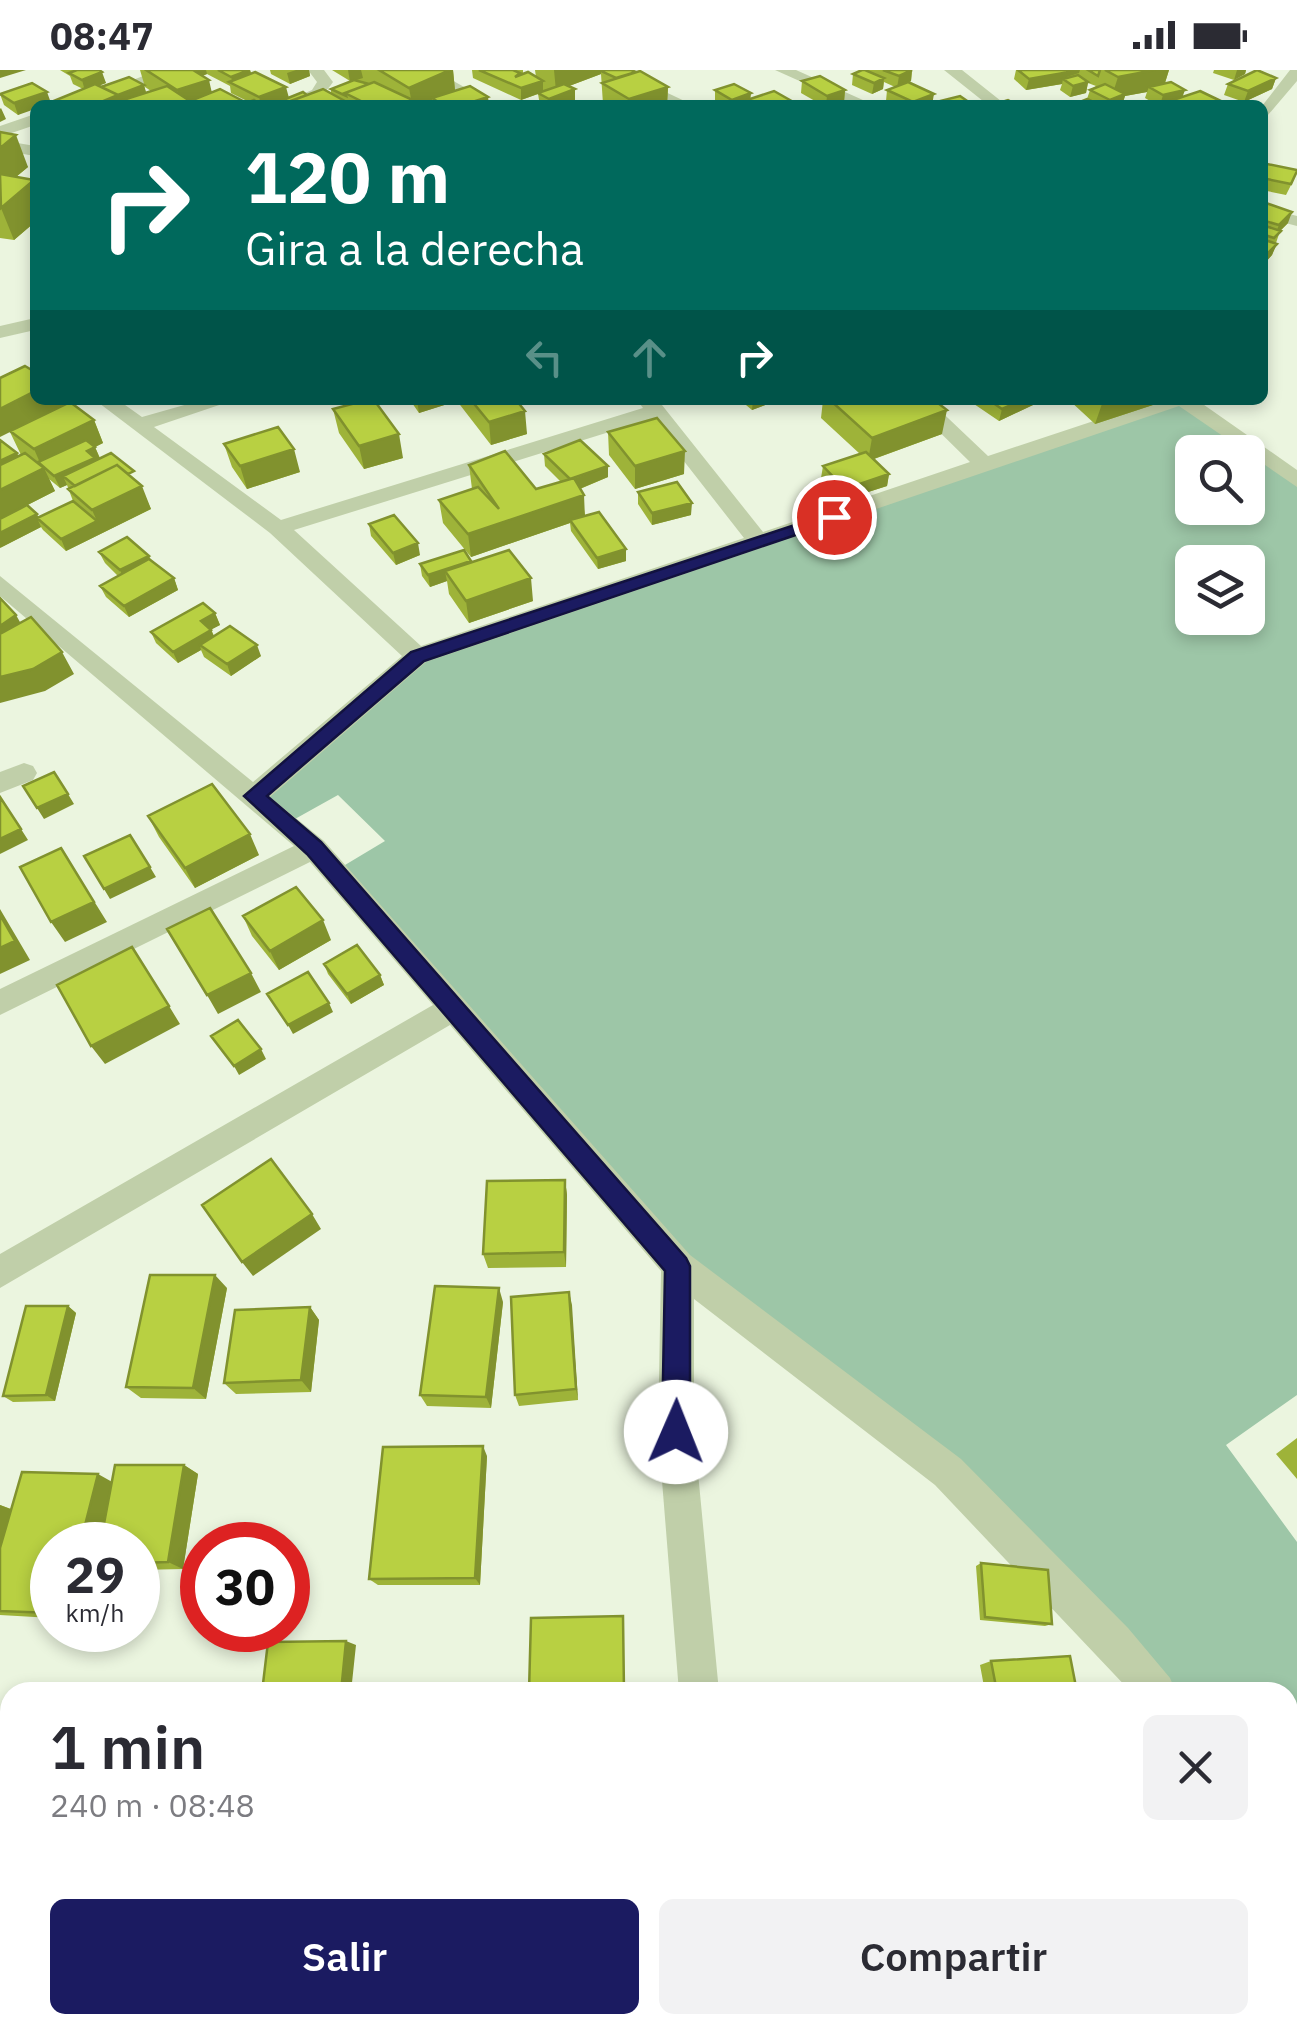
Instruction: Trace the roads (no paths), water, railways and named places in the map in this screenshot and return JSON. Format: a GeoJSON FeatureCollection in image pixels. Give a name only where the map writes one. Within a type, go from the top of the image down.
{"type":"FeatureCollection","features":[{"type":"Feature","properties":{"kind":"street"},"geometry":{"type":"LineString","coordinates":[[89,100],[174,70]]}},
{"type":"Feature","properties":{"kind":"street"},"geometry":{"type":"LineString","coordinates":[[299,100],[318,93],[325,82],[316,70]]}},
{"type":"Feature","properties":{"kind":"street"},"geometry":{"type":"LineString","coordinates":[[422,70],[479,100]]}},
{"type":"Feature","properties":{"kind":"street"},"geometry":{"type":"LineString","coordinates":[[606,70],[675,100]]}},
{"type":"Feature","properties":{"kind":"street"},"geometry":{"type":"LineString","coordinates":[[783,70],[854,100]]}},
{"type":"Feature","properties":{"kind":"street"},"geometry":{"type":"LineString","coordinates":[[952,70],[991,100]]}},
{"type":"Feature","properties":{"kind":"street"},"geometry":{"type":"LineString","coordinates":[[1268,109],[1297,71]]}},
{"type":"Feature","properties":{"kind":"street"},"geometry":{"type":"LineString","coordinates":[[0,132],[30,122]]}},
{"type":"Feature","properties":{"kind":"street"},"geometry":{"type":"LineString","coordinates":[[0,145],[30,149]]}},
{"type":"Feature","properties":{"kind":"street"},"geometry":{"type":"LineString","coordinates":[[1268,213],[1297,220]]}},
{"type":"Feature","properties":{"kind":"street"},"geometry":{"type":"LineString","coordinates":[[111,405],[278,528],[418,656]]}},
{"type":"Feature","properties":{"kind":"street"},"geometry":{"type":"LineString","coordinates":[[138,425],[207,405]]}},
{"type":"Feature","properties":{"kind":"street"},"geometry":{"type":"LineString","coordinates":[[923,405],[986,465]]}},
{"type":"Feature","properties":{"kind":"street"},"geometry":{"type":"LineString","coordinates":[[254,796],[418,656],[1166,405]]}},
{"type":"Feature","properties":{"kind":"street"},"geometry":{"type":"LineString","coordinates":[[1188,405],[1297,480]]}},
{"type":"Feature","properties":{"kind":"street"},"geometry":{"type":"LineString","coordinates":[[278,528],[652,406],[759,542]]}},
{"type":"Feature","properties":{"kind":"street"},"geometry":{"type":"LineString","coordinates":[[0,584],[314,848],[678,1266],[948,1472],[1114,1642],[1148,1682]]}},
{"type":"Feature","properties":{"kind":"street"},"geometry":{"type":"LineString","coordinates":[[0,1003],[314,848]]}},
{"type":"Feature","properties":{"kind":"street"},"geometry":{"type":"LineString","coordinates":[[0,1272],[453,1008]]}},
{"type":"Feature","properties":{"kind":"street"},"geometry":{"type":"LineString","coordinates":[[678,1266],[676,1432],[699,1682]]}}]}
